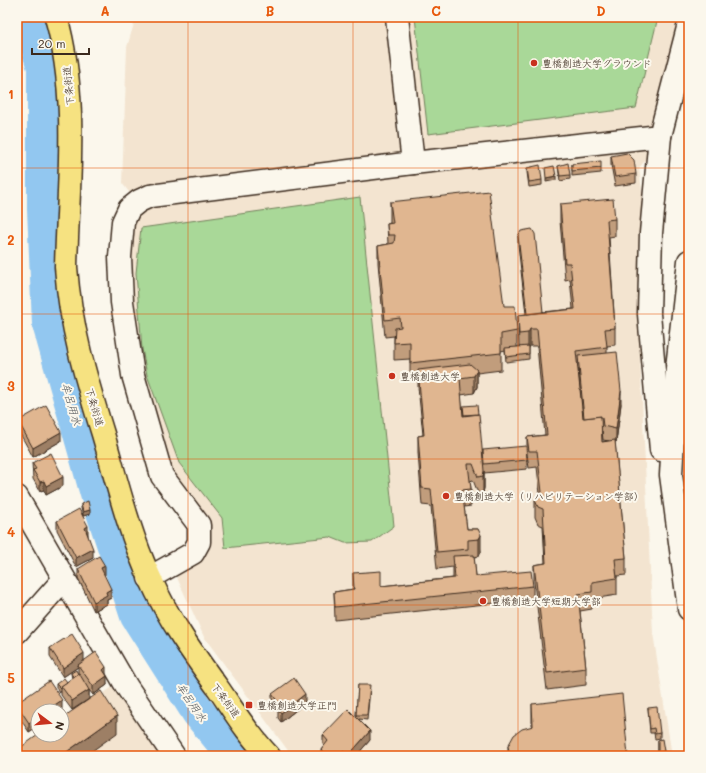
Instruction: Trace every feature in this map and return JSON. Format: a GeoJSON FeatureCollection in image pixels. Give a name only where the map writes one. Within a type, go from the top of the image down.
{"type":"FeatureCollection","features":[{"type":"Feature","properties":{"kind":"main road","name":"下条街道"},"geometry":{"type":"LineString","coordinates":[[56,17],[64,49],[70,91],[66,267],[71,312],[90,390],[132,530],[149,578],[175,626],[188,646],[238,717],[269,756]]}},
{"type":"Feature","properties":{"kind":"street"},"geometry":{"type":"LineString","coordinates":[[397,17],[413,163]]}},
{"type":"Feature","properties":{"kind":"street"},"geometry":{"type":"LineString","coordinates":[[671,475],[662,463],[649,314],[651,233],[660,136],[689,24]]}},
{"type":"Feature","properties":{"kind":"street"},"geometry":{"type":"LineString","coordinates":[[149,578],[193,553],[199,542],[199,525],[162,476],[133,375],[122,302],[120,257],[123,222],[129,209],[139,201],[150,196],[413,163],[660,136]]}},
{"type":"Feature","properties":{"kind":"street"},"geometry":{"type":"LineString","coordinates":[[689,261],[677,368],[671,475],[689,608]]}},
{"type":"Feature","properties":{"kind":"street"},"geometry":{"type":"LineString","coordinates":[[17,497],[127,687],[174,756]]}},
{"type":"Feature","properties":{"kind":"street"},"geometry":{"type":"LineString","coordinates":[[17,632],[64,579]]}},
{"type":"Feature","properties":{"kind":"shaded area","name":"豊橋創造大学"},"geometry":{"type":"Polygon","coordinates":[[[136,17],[684,17],[656,147],[639,168],[642,191],[644,250],[640,357],[653,633],[672,756],[292,756],[204,637],[174,571],[204,548],[167,470],[145,395],[129,274],[132,196],[122,183],[127,47],[136,17]]]}},
{"type":"Feature","properties":{"kind":"shaded area"},"geometry":{"type":"Polygon","coordinates":[[[114,686],[164,756],[17,756],[17,754],[43,743],[70,743],[70,716],[114,686]]]}},
{"type":"Feature","properties":{"kind":"green space","name":"豊橋創造大学グラウンド"},"geometry":{"type":"Polygon","coordinates":[[[415,17],[658,17],[636,108],[428,134],[415,17]]]}},
{"type":"Feature","properties":{"kind":"green space"},"geometry":{"type":"Polygon","coordinates":[[[360,197],[394,526],[372,542],[345,543],[330,537],[225,548],[222,518],[179,463],[147,375],[142,349],[136,273],[141,228],[360,197]]]}},
{"type":"Feature","properties":{"kind":"building"},"geometry":{"type":"Polygon","coordinates":[[[627,153],[634,160],[636,174],[615,177],[611,156],[627,153]]]}},
{"type":"Feature","properties":{"kind":"building"},"geometry":{"type":"Polygon","coordinates":[[[601,161],[601,168],[572,171],[572,164],[601,161]]]}},
{"type":"Feature","properties":{"kind":"building"},"geometry":{"type":"Polygon","coordinates":[[[568,163],[570,175],[560,176],[558,166],[568,163]]]}},
{"type":"Feature","properties":{"kind":"building"},"geometry":{"type":"Polygon","coordinates":[[[540,165],[542,180],[529,182],[527,168],[540,165]]]}},
{"type":"Feature","properties":{"kind":"building"},"geometry":{"type":"Polygon","coordinates":[[[554,166],[556,176],[546,178],[545,168],[554,166]]]}},
{"type":"Feature","properties":{"kind":"building"},"geometry":{"type":"Polygon","coordinates":[[[489,191],[504,306],[515,306],[517,331],[501,334],[501,353],[410,363],[410,342],[394,343],[395,328],[401,327],[400,318],[385,320],[378,246],[394,243],[395,235],[388,235],[387,224],[393,223],[390,202],[489,191]]]}},
{"type":"Feature","properties":{"kind":"building"},"geometry":{"type":"Polygon","coordinates":[[[613,199],[615,219],[607,220],[615,328],[605,329],[607,347],[576,351],[583,418],[601,416],[602,442],[615,440],[626,558],[615,559],[617,578],[592,582],[592,592],[578,594],[586,668],[547,673],[534,565],[546,563],[543,509],[538,507],[535,500],[542,492],[537,451],[529,451],[527,437],[547,435],[537,329],[530,329],[528,333],[519,334],[518,315],[575,309],[570,263],[565,263],[560,204],[613,199]]]}},
{"type":"Feature","properties":{"kind":"building"},"geometry":{"type":"Polygon","coordinates":[[[532,229],[535,234],[543,312],[527,314],[518,236],[521,231],[532,229]]]}},
{"type":"Feature","properties":{"kind":"building"},"geometry":{"type":"Polygon","coordinates":[[[529,346],[529,354],[506,357],[505,348],[529,346]]]}},
{"type":"Feature","properties":{"kind":"building"},"geometry":{"type":"Polygon","coordinates":[[[617,352],[621,391],[616,429],[603,426],[601,416],[584,418],[578,356],[617,352]]]}},
{"type":"Feature","properties":{"kind":"building"},"geometry":{"type":"Polygon","coordinates":[[[470,364],[477,370],[474,376],[460,378],[463,416],[479,414],[484,471],[483,476],[478,477],[473,464],[468,464],[471,489],[462,490],[467,529],[478,529],[481,535],[479,539],[468,540],[468,549],[437,552],[431,489],[422,488],[418,436],[424,435],[418,370],[470,364]]]}},
{"type":"Feature","properties":{"kind":"building"},"geometry":{"type":"Polygon","coordinates":[[[46,405],[61,432],[33,448],[18,421],[46,405]]]}},
{"type":"Feature","properties":{"kind":"building"},"geometry":{"type":"Polygon","coordinates":[[[477,405],[478,414],[464,415],[463,406],[477,405]]]}},
{"type":"Feature","properties":{"kind":"building"},"geometry":{"type":"Polygon","coordinates":[[[526,446],[527,460],[484,464],[483,450],[526,446]]]}},
{"type":"Feature","properties":{"kind":"building"},"geometry":{"type":"Polygon","coordinates":[[[51,453],[63,477],[46,486],[44,481],[40,482],[33,470],[36,469],[32,463],[51,453]]]}},
{"type":"Feature","properties":{"kind":"building"},"geometry":{"type":"Polygon","coordinates":[[[88,501],[90,510],[83,512],[81,504],[88,501]]]}},
{"type":"Feature","properties":{"kind":"building"},"geometry":{"type":"Polygon","coordinates":[[[79,509],[88,526],[85,528],[93,549],[76,558],[57,521],[79,509]]]}},
{"type":"Feature","properties":{"kind":"building"},"geometry":{"type":"Polygon","coordinates":[[[474,555],[476,576],[531,571],[533,586],[335,607],[334,592],[354,589],[353,573],[381,571],[381,586],[455,578],[453,556],[474,555]]]}},
{"type":"Feature","properties":{"kind":"building"},"geometry":{"type":"Polygon","coordinates":[[[99,556],[105,566],[101,568],[111,589],[106,592],[107,595],[94,602],[78,569],[99,556]]]}},
{"type":"Feature","properties":{"kind":"building"},"geometry":{"type":"Polygon","coordinates":[[[72,634],[84,653],[63,668],[50,648],[72,634]]]}},
{"type":"Feature","properties":{"kind":"building"},"geometry":{"type":"Polygon","coordinates":[[[96,652],[106,667],[103,670],[107,676],[93,686],[78,665],[96,652]]]}},
{"type":"Feature","properties":{"kind":"building"},"geometry":{"type":"Polygon","coordinates":[[[76,670],[78,674],[73,677],[71,673],[76,670]]]}},
{"type":"Feature","properties":{"kind":"building"},"geometry":{"type":"Polygon","coordinates":[[[79,673],[89,690],[72,701],[61,686],[79,673]]]}},
{"type":"Feature","properties":{"kind":"building"},"geometry":{"type":"Polygon","coordinates":[[[64,678],[67,682],[60,688],[56,684],[64,678]]]}},
{"type":"Feature","properties":{"kind":"building"},"geometry":{"type":"Polygon","coordinates":[[[294,678],[305,694],[281,713],[278,709],[281,706],[272,694],[294,678]]]}},
{"type":"Feature","properties":{"kind":"building"},"geometry":{"type":"Polygon","coordinates":[[[49,681],[62,700],[58,703],[30,703],[29,723],[17,703],[49,681]]]}},
{"type":"Feature","properties":{"kind":"building"},"geometry":{"type":"Polygon","coordinates":[[[358,685],[370,685],[367,715],[356,715],[358,685]]]}},
{"type":"Feature","properties":{"kind":"building"},"geometry":{"type":"Polygon","coordinates":[[[101,691],[117,716],[61,756],[17,756],[17,750],[30,741],[30,743],[70,743],[70,712],[101,691]]]}},
{"type":"Feature","properties":{"kind":"building"},"geometry":{"type":"Polygon","coordinates":[[[622,694],[628,756],[510,756],[508,746],[514,735],[522,729],[533,726],[532,704],[622,694]]]}},
{"type":"Feature","properties":{"kind":"building"},"geometry":{"type":"Polygon","coordinates":[[[657,707],[660,733],[655,734],[654,728],[650,729],[648,708],[657,707]]]}},
{"type":"Feature","properties":{"kind":"building"},"geometry":{"type":"Polygon","coordinates":[[[348,709],[370,731],[348,756],[343,751],[338,756],[328,756],[321,750],[328,741],[323,735],[348,709]]]}},
{"type":"Feature","properties":{"kind":"building"},"geometry":{"type":"Polygon","coordinates":[[[662,739],[664,751],[658,753],[658,740],[662,739]]]}},
{"type":"Feature","properties":{"kind":"waterway","name":"牟呂用水"},"geometry":{"type":"LineString","coordinates":[[28,17],[44,67],[44,209],[49,324],[97,494],[137,616],[198,712],[234,756]]}},
{"type":"Feature","properties":{"kind":"place","name":"豊橋創造大学グラウンド"},"geometry":{"type":"Point","coordinates":[534,63]}},
{"type":"Feature","properties":{"kind":"place","name":"豊橋創造大学"},"geometry":{"type":"Point","coordinates":[392,376]}},
{"type":"Feature","properties":{"kind":"place","name":"豊橋創造大学（リハビリテーション学部）"},"geometry":{"type":"Point","coordinates":[446,496]}},
{"type":"Feature","properties":{"kind":"place","name":"豊橋創造大学短期大学部"},"geometry":{"type":"Point","coordinates":[483,601]}},
{"type":"Feature","properties":{"kind":"place","name":"豊橋創造大学正門"},"geometry":{"type":"Point","coordinates":[249,705]}}]}
